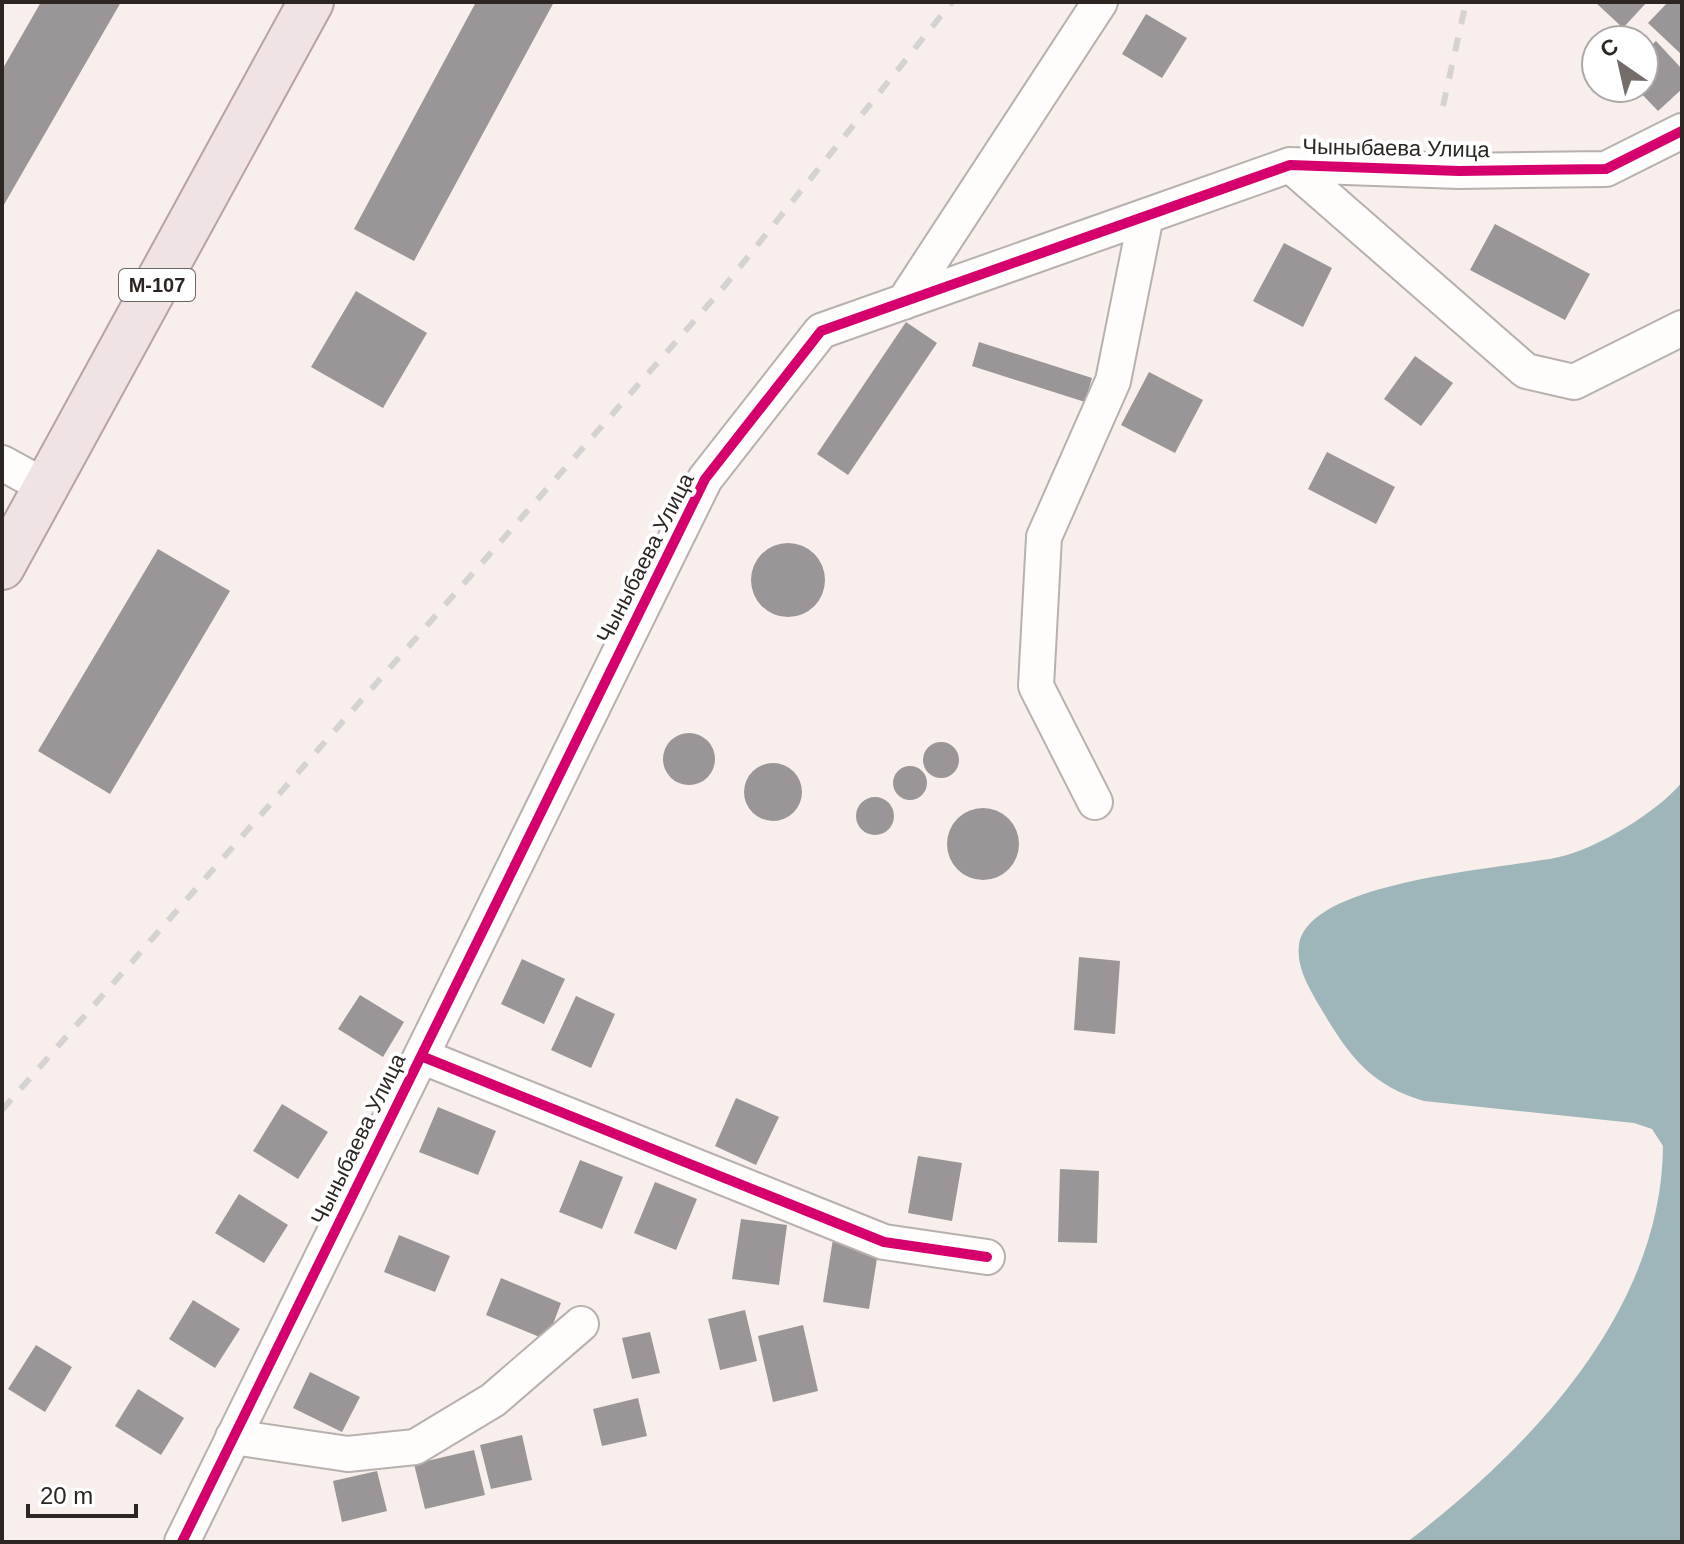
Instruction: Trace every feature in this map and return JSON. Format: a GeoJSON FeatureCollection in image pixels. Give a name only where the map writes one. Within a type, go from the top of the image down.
{"type":"FeatureCollection","features":[{"type":"Feature","properties":{"kind":"main road","name":"М-107"},"geometry":{"type":"LineString","coordinates":[[2,567],[311,2]]}},
{"type":"Feature","properties":{"kind":"street"},"geometry":{"type":"LineString","coordinates":[[904,302],[1100,2]]}},
{"type":"Feature","properties":{"kind":"street","name":"Чыныбаева Улица"},"geometry":{"type":"LineString","coordinates":[[182,1542],[705,479],[821,331],[1290,165],[1459,171],[1606,169],[1682,131]]}},
{"type":"Feature","properties":{"kind":"street"},"geometry":{"type":"LineString","coordinates":[[1290,165],[1526,371],[1574,382],[1682,328]]}},
{"type":"Feature","properties":{"kind":"street"},"geometry":{"type":"LineString","coordinates":[[1095,802],[1036,686],[1044,537],[1113,381],[1146,216]]}},
{"type":"Feature","properties":{"kind":"street"},"geometry":{"type":"LineString","coordinates":[[2,463],[46,487]]}},
{"type":"Feature","properties":{"kind":"street"},"geometry":{"type":"LineString","coordinates":[[421,1056],[884,1242],[987,1257]]}},
{"type":"Feature","properties":{"kind":"street"},"geometry":{"type":"LineString","coordinates":[[233,1437],[348,1454],[415,1447],[493,1400],[581,1324]]}},
{"type":"Feature","properties":{"kind":"water"},"geometry":{"type":"Polygon","coordinates":[[[1682,782],[1682,1542],[1407,1542],[1499,1464],[1542,1419],[1581,1371],[1614,1319],[1640,1264],[1657,1207],[1663,1146],[1652,1129],[1634,1123],[1424,1101],[1388,1086],[1362,1066],[1330,1024],[1304,977],[1299,961],[1299,945],[1311,923],[1336,906],[1371,892],[1412,881],[1574,853],[1608,838],[1642,817],[1682,782]]]}},
{"type":"Feature","properties":{"kind":"building"},"geometry":{"type":"Polygon","coordinates":[[[41,2],[121,2],[2,208],[2,70],[41,2]]]}},
{"type":"Feature","properties":{"kind":"building"},"geometry":{"type":"Polygon","coordinates":[[[476,2],[554,2],[414,261],[354,229],[476,2]]]}},
{"type":"Feature","properties":{"kind":"building"},"geometry":{"type":"Polygon","coordinates":[[[1595,2],[1647,2],[1627,24],[1619,24],[1595,2]]]}},
{"type":"Feature","properties":{"kind":"building"},"geometry":{"type":"Polygon","coordinates":[[[1668,2],[1682,2],[1682,55],[1660,34],[1660,24],[1648,23],[1668,2]]]}},
{"type":"Feature","properties":{"kind":"building"},"geometry":{"type":"Polygon","coordinates":[[[1146,14],[1187,38],[1162,78],[1122,54],[1146,14]]]}},
{"type":"Feature","properties":{"kind":"building"},"geometry":{"type":"Polygon","coordinates":[[[1660,45],[1682,69],[1682,89],[1658,111],[1651,104],[1660,104],[1660,45]]]}},
{"type":"Feature","properties":{"kind":"building"},"geometry":{"type":"Polygon","coordinates":[[[1495,224],[1590,274],[1565,320],[1470,270],[1495,224]]]}},
{"type":"Feature","properties":{"kind":"building"},"geometry":{"type":"Polygon","coordinates":[[[1284,243],[1332,268],[1303,327],[1253,301],[1284,243]]]}},
{"type":"Feature","properties":{"kind":"building"},"geometry":{"type":"Polygon","coordinates":[[[356,291],[427,333],[383,408],[311,367],[356,291]]]}},
{"type":"Feature","properties":{"kind":"building"},"geometry":{"type":"Polygon","coordinates":[[[906,322],[937,343],[848,475],[817,454],[906,322]]]}},
{"type":"Feature","properties":{"kind":"building"},"geometry":{"type":"Polygon","coordinates":[[[979,342],[1092,378],[1085,402],[972,366],[979,342]]]}},
{"type":"Feature","properties":{"kind":"building"},"geometry":{"type":"Polygon","coordinates":[[[1415,356],[1453,383],[1421,426],[1384,399],[1415,356]]]}},
{"type":"Feature","properties":{"kind":"building"},"geometry":{"type":"Polygon","coordinates":[[[1149,372],[1203,400],[1175,453],[1121,425],[1149,372]]]}},
{"type":"Feature","properties":{"kind":"building"},"geometry":{"type":"Polygon","coordinates":[[[1327,452],[1395,487],[1376,524],[1308,489],[1327,452]]]}},
{"type":"Feature","properties":{"kind":"building"},"geometry":{"type":"Polygon","coordinates":[[[788,543],[809,549],[819,559],[825,580],[819,601],[809,611],[788,617],[767,611],[757,601],[751,580],[757,559],[767,549],[788,543]]]}},
{"type":"Feature","properties":{"kind":"building"},"geometry":{"type":"Polygon","coordinates":[[[158,549],[230,591],[110,794],[38,751],[158,549]]]}},
{"type":"Feature","properties":{"kind":"building"},"geometry":{"type":"Polygon","coordinates":[[[689,733],[708,740],[715,759],[708,778],[689,785],[670,778],[663,759],[670,740],[689,733]]]}},
{"type":"Feature","properties":{"kind":"building"},"geometry":{"type":"Polygon","coordinates":[[[941,742],[953,748],[959,760],[953,772],[941,778],[929,772],[923,760],[929,748],[941,742]]]}},
{"type":"Feature","properties":{"kind":"building"},"geometry":{"type":"Polygon","coordinates":[[[773,763],[784,765],[793,772],[800,781],[800,803],[793,812],[784,819],[773,821],[762,819],[753,812],[746,803],[744,792],[746,781],[753,772],[762,765],[773,763]]]}},
{"type":"Feature","properties":{"kind":"building"},"geometry":{"type":"Polygon","coordinates":[[[910,766],[922,771],[927,783],[922,795],[910,800],[898,795],[893,783],[898,771],[910,766]]]}},
{"type":"Feature","properties":{"kind":"building"},"geometry":{"type":"Polygon","coordinates":[[[875,797],[889,802],[894,816],[889,830],[875,835],[861,830],[856,816],[861,802],[875,797]]]}},
{"type":"Feature","properties":{"kind":"building"},"geometry":{"type":"Polygon","coordinates":[[[983,808],[1003,814],[1013,824],[1019,844],[1013,864],[1003,874],[983,880],[963,874],[953,864],[947,844],[953,824],[963,814],[983,808]]]}},
{"type":"Feature","properties":{"kind":"building"},"geometry":{"type":"Polygon","coordinates":[[[1079,957],[1120,961],[1115,1034],[1074,1030],[1079,957]]]}},
{"type":"Feature","properties":{"kind":"building"},"geometry":{"type":"Polygon","coordinates":[[[522,959],[565,979],[544,1024],[501,1004],[522,959]]]}},
{"type":"Feature","properties":{"kind":"building"},"geometry":{"type":"Polygon","coordinates":[[[360,995],[404,1022],[383,1057],[338,1029],[360,995]]]}},
{"type":"Feature","properties":{"kind":"building"},"geometry":{"type":"Polygon","coordinates":[[[576,996],[615,1014],[591,1068],[551,1050],[576,996]]]}},
{"type":"Feature","properties":{"kind":"building"},"geometry":{"type":"Polygon","coordinates":[[[736,1098],[779,1117],[756,1165],[715,1146],[736,1098]]]}},
{"type":"Feature","properties":{"kind":"building"},"geometry":{"type":"Polygon","coordinates":[[[282,1104],[328,1132],[298,1179],[253,1151],[282,1104]]]}},
{"type":"Feature","properties":{"kind":"building"},"geometry":{"type":"Polygon","coordinates":[[[438,1107],[496,1131],[478,1175],[419,1152],[438,1107]]]}},
{"type":"Feature","properties":{"kind":"building"},"geometry":{"type":"Polygon","coordinates":[[[918,1156],[962,1163],[952,1221],[908,1213],[918,1156]]]}},
{"type":"Feature","properties":{"kind":"building"},"geometry":{"type":"Polygon","coordinates":[[[580,1160],[623,1177],[602,1229],[559,1212],[580,1160]]]}},
{"type":"Feature","properties":{"kind":"building"},"geometry":{"type":"Polygon","coordinates":[[[1060,1169],[1099,1171],[1097,1243],[1058,1242],[1060,1169]]]}},
{"type":"Feature","properties":{"kind":"building"},"geometry":{"type":"Polygon","coordinates":[[[655,1182],[697,1199],[676,1250],[634,1233],[655,1182]]]}},
{"type":"Feature","properties":{"kind":"building"},"geometry":{"type":"Polygon","coordinates":[[[239,1194],[288,1225],[264,1263],[215,1233],[239,1194]]]}},
{"type":"Feature","properties":{"kind":"building"},"geometry":{"type":"Polygon","coordinates":[[[741,1219],[787,1225],[779,1285],[732,1279],[741,1219]]]}},
{"type":"Feature","properties":{"kind":"building"},"geometry":{"type":"Polygon","coordinates":[[[399,1235],[450,1256],[435,1292],[384,1272],[399,1235]]]}},
{"type":"Feature","properties":{"kind":"building"},"geometry":{"type":"Polygon","coordinates":[[[833,1239],[879,1246],[869,1309],[823,1302],[833,1239]]]}},
{"type":"Feature","properties":{"kind":"building"},"geometry":{"type":"Polygon","coordinates":[[[501,1278],[561,1303],[547,1340],[486,1315],[501,1278]]]}},
{"type":"Feature","properties":{"kind":"building"},"geometry":{"type":"Polygon","coordinates":[[[193,1300],[240,1329],[215,1368],[169,1339],[193,1300]]]}},
{"type":"Feature","properties":{"kind":"building"},"geometry":{"type":"Polygon","coordinates":[[[745,1310],[757,1361],[720,1370],[708,1319],[745,1310]]]}},
{"type":"Feature","properties":{"kind":"building"},"geometry":{"type":"Polygon","coordinates":[[[803,1325],[818,1391],[773,1402],[758,1336],[803,1325]]]}},
{"type":"Feature","properties":{"kind":"building"},"geometry":{"type":"Polygon","coordinates":[[[650,1332],[660,1373],[632,1379],[622,1338],[650,1332]]]}},
{"type":"Feature","properties":{"kind":"building"},"geometry":{"type":"Polygon","coordinates":[[[36,1345],[72,1367],[45,1412],[8,1389],[36,1345]]]}},
{"type":"Feature","properties":{"kind":"building"},"geometry":{"type":"Polygon","coordinates":[[[310,1372],[360,1397],[342,1432],[293,1408],[310,1372]]]}},
{"type":"Feature","properties":{"kind":"building"},"geometry":{"type":"Polygon","coordinates":[[[138,1389],[184,1418],[161,1455],[115,1426],[138,1389]]]}},
{"type":"Feature","properties":{"kind":"building"},"geometry":{"type":"Polygon","coordinates":[[[638,1398],[647,1436],[602,1446],[593,1409],[638,1398]]]}},
{"type":"Feature","properties":{"kind":"building"},"geometry":{"type":"Polygon","coordinates":[[[522,1435],[532,1480],[491,1489],[480,1445],[522,1435]]]}},
{"type":"Feature","properties":{"kind":"building"},"geometry":{"type":"Polygon","coordinates":[[[474,1450],[485,1495],[425,1509],[414,1464],[474,1450]]]}},
{"type":"Feature","properties":{"kind":"building"},"geometry":{"type":"Polygon","coordinates":[[[377,1471],[387,1511],[342,1522],[333,1481],[377,1471]]]}},
{"type":"Feature","properties":{"kind":"railway"},"geometry":{"type":"LineString","coordinates":[[2,1110],[723,288],[952,2]]}},
{"type":"Feature","properties":{"kind":"railway"},"geometry":{"type":"LineString","coordinates":[[1443,106],[1466,2]]}},
{"type":"Feature","properties":{"kind":"cycle path"},"geometry":{"type":"LineString","coordinates":[[182,1542],[705,479],[821,331],[1290,165],[1459,171],[1606,169],[1682,131]]}},
{"type":"Feature","properties":{"kind":"cycle path"},"geometry":{"type":"LineString","coordinates":[[421,1056],[884,1242],[987,1257]]}}]}
